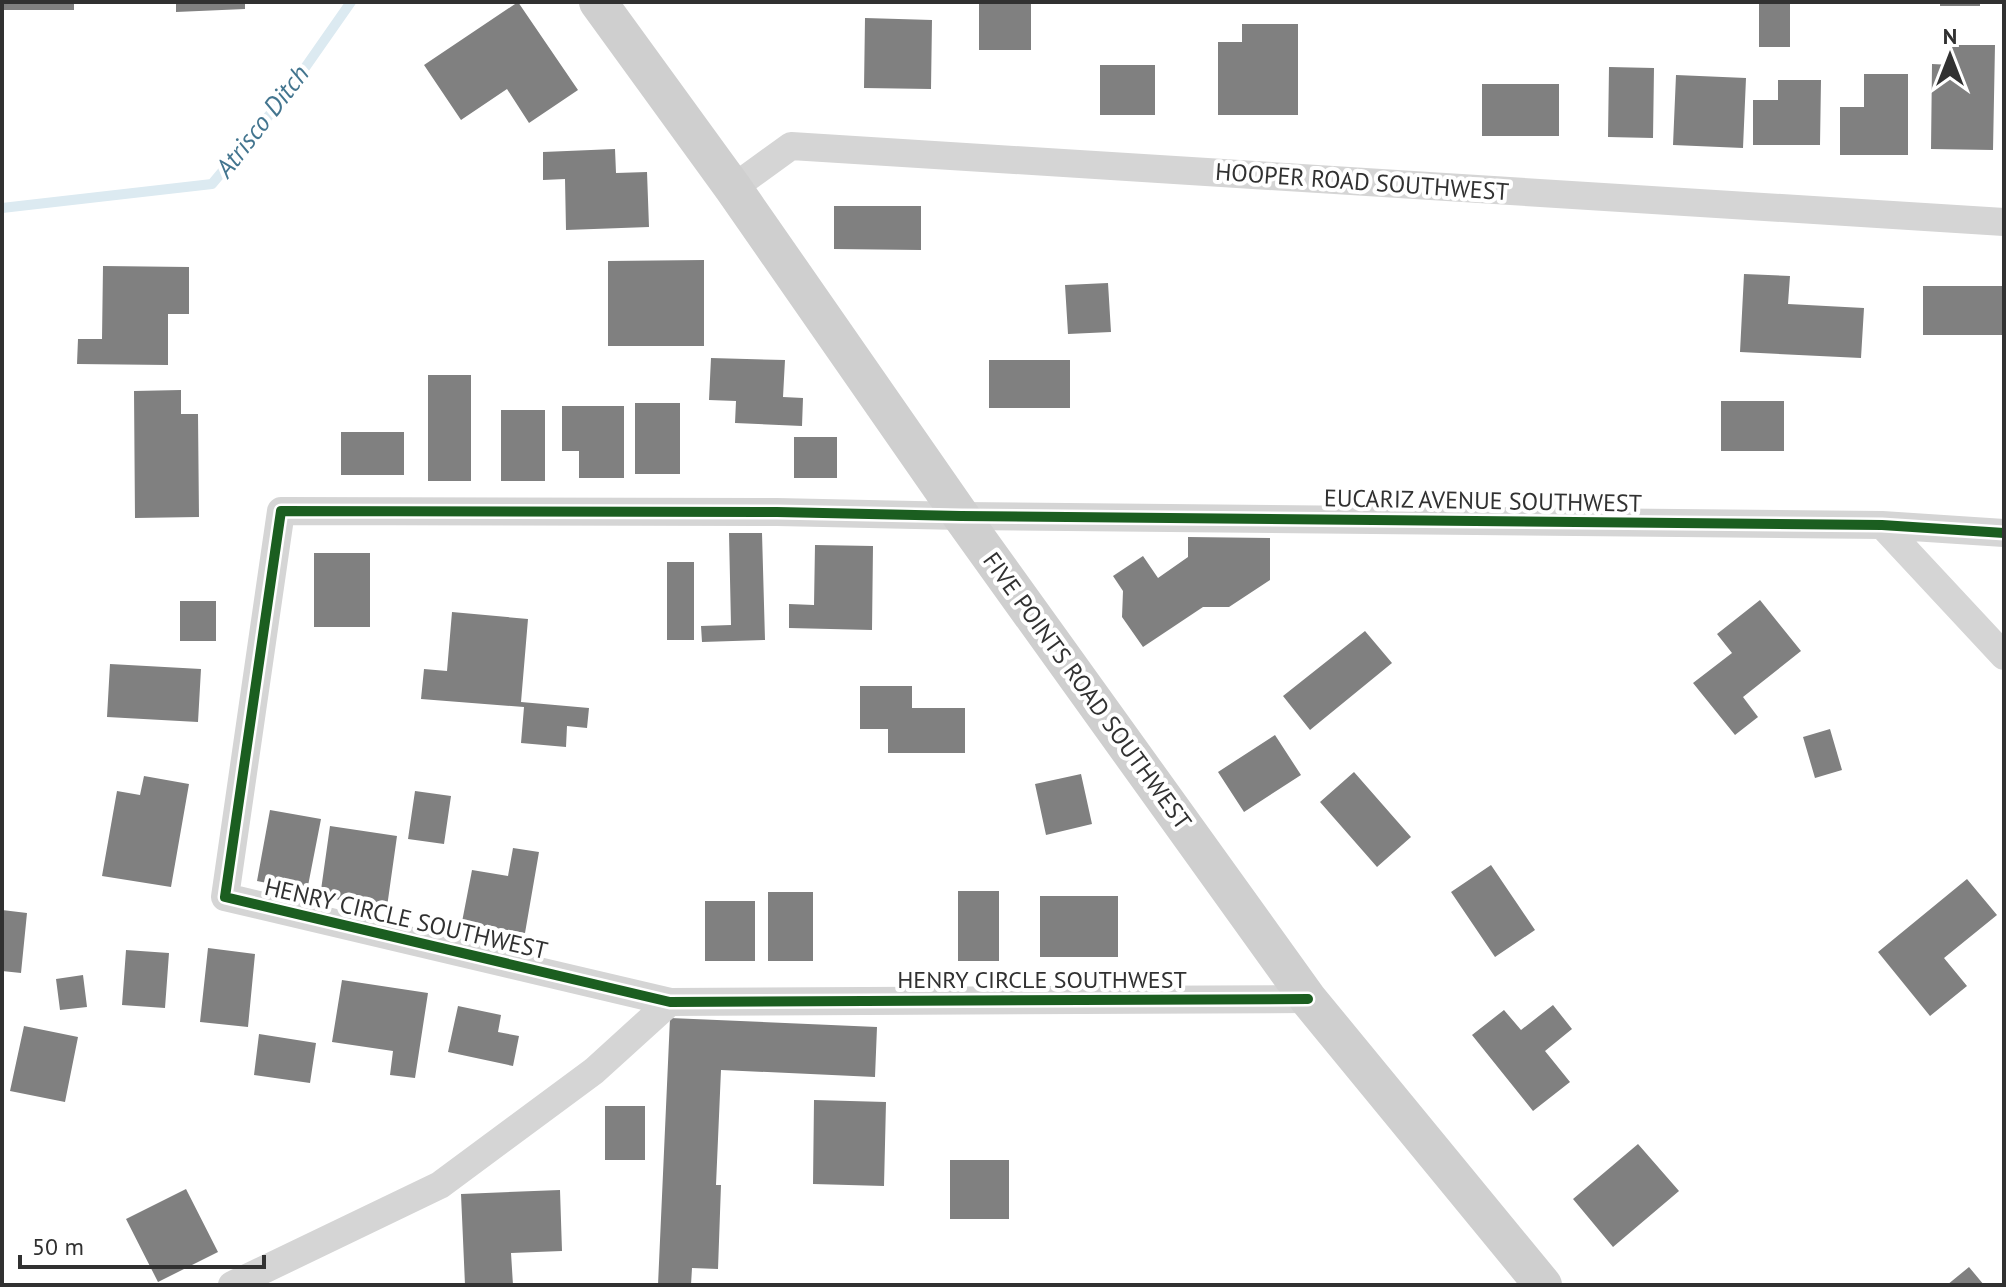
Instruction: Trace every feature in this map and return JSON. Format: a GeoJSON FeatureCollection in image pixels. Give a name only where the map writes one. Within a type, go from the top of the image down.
{"type":"FeatureCollection","features":[{"type":"Feature","properties":{"kind":"main road","name":"FIVE POINTS ROAD SOUTHWEST"},"geometry":{"type":"LineString","coordinates":[[598,2],[733,188],[961,516],[1308,999],[1543,1285]]}},
{"type":"Feature","properties":{"kind":"street","name":"HOOPER ROAD SOUTHWEST"},"geometry":{"type":"LineString","coordinates":[[733,188],[791,146],[2004,222]]}},
{"type":"Feature","properties":{"kind":"street","name":"HENRY CIRCLE SOUTHWEST"},"geometry":{"type":"LineString","coordinates":[[961,516],[777,512],[281,511],[225,897],[670,1002],[1308,999]]}},
{"type":"Feature","properties":{"kind":"street","name":"EUCARIZ AVENUE SOUTHWEST"},"geometry":{"type":"LineString","coordinates":[[961,516],[1882,525],[2004,533]]}},
{"type":"Feature","properties":{"kind":"street"},"geometry":{"type":"LineString","coordinates":[[1882,525],[2004,656]]}},
{"type":"Feature","properties":{"kind":"street"},"geometry":{"type":"LineString","coordinates":[[232,1285],[440,1185],[594,1071],[670,1002]]}},
{"type":"Feature","properties":{"kind":"building"},"geometry":{"type":"Polygon","coordinates":[[[2,2],[74,2],[74,10],[2,10],[2,2]]]}},
{"type":"Feature","properties":{"kind":"building"},"geometry":{"type":"Polygon","coordinates":[[[176,2],[245,2],[245,9],[176,12],[176,2]]]}},
{"type":"Feature","properties":{"kind":"building"},"geometry":{"type":"Polygon","coordinates":[[[518,2],[578,90],[529,123],[507,89],[461,120],[424,65],[518,2]]]}},
{"type":"Feature","properties":{"kind":"building"},"geometry":{"type":"Polygon","coordinates":[[[979,2],[1031,2],[1031,50],[979,50],[979,2]]]}},
{"type":"Feature","properties":{"kind":"building"},"geometry":{"type":"Polygon","coordinates":[[[1759,2],[1790,2],[1790,47],[1759,47],[1759,2]]]}},
{"type":"Feature","properties":{"kind":"building"},"geometry":{"type":"Polygon","coordinates":[[[1940,2],[1980,2],[1980,6],[1940,6],[1940,2]]]}},
{"type":"Feature","properties":{"kind":"building"},"geometry":{"type":"Polygon","coordinates":[[[865,18],[932,20],[931,89],[864,88],[865,18]]]}},
{"type":"Feature","properties":{"kind":"building"},"geometry":{"type":"Polygon","coordinates":[[[1242,24],[1298,24],[1298,115],[1218,115],[1218,42],[1242,42],[1242,24]]]}},
{"type":"Feature","properties":{"kind":"building"},"geometry":{"type":"Polygon","coordinates":[[[1952,45],[1995,45],[1993,150],[1931,149],[1932,64],[1952,65],[1952,45]]]}},
{"type":"Feature","properties":{"kind":"building"},"geometry":{"type":"Polygon","coordinates":[[[1100,65],[1155,65],[1155,115],[1100,115],[1100,65]]]}},
{"type":"Feature","properties":{"kind":"building"},"geometry":{"type":"Polygon","coordinates":[[[1609,67],[1654,68],[1653,138],[1608,137],[1609,67]]]}},
{"type":"Feature","properties":{"kind":"building"},"geometry":{"type":"Polygon","coordinates":[[[1864,74],[1908,74],[1908,155],[1840,155],[1840,107],[1864,107],[1864,74]]]}},
{"type":"Feature","properties":{"kind":"building"},"geometry":{"type":"Polygon","coordinates":[[[1676,75],[1746,78],[1743,148],[1673,145],[1676,75]]]}},
{"type":"Feature","properties":{"kind":"building"},"geometry":{"type":"Polygon","coordinates":[[[1778,80],[1821,80],[1820,145],[1753,145],[1753,100],[1778,100],[1778,80]]]}},
{"type":"Feature","properties":{"kind":"building"},"geometry":{"type":"Polygon","coordinates":[[[1482,84],[1559,84],[1559,136],[1482,136],[1482,84]]]}},
{"type":"Feature","properties":{"kind":"building"},"geometry":{"type":"Polygon","coordinates":[[[615,149],[616,173],[647,172],[649,227],[566,230],[565,179],[543,180],[543,152],[615,149]]]}},
{"type":"Feature","properties":{"kind":"building"},"geometry":{"type":"Polygon","coordinates":[[[834,206],[921,206],[921,250],[834,249],[834,206]]]}},
{"type":"Feature","properties":{"kind":"building"},"geometry":{"type":"Polygon","coordinates":[[[704,260],[704,346],[608,346],[608,261],[704,260]]]}},
{"type":"Feature","properties":{"kind":"building"},"geometry":{"type":"Polygon","coordinates":[[[103,266],[189,267],[189,314],[168,314],[168,365],[77,364],[78,339],[102,339],[103,266]]]}},
{"type":"Feature","properties":{"kind":"building"},"geometry":{"type":"Polygon","coordinates":[[[1744,274],[1790,276],[1788,304],[1864,308],[1861,358],[1740,352],[1744,274]]]}},
{"type":"Feature","properties":{"kind":"building"},"geometry":{"type":"Polygon","coordinates":[[[1108,283],[1111,332],[1068,334],[1065,285],[1108,283]]]}},
{"type":"Feature","properties":{"kind":"building"},"geometry":{"type":"Polygon","coordinates":[[[1923,286],[2003,286],[2003,335],[1923,335],[1923,286]]]}},
{"type":"Feature","properties":{"kind":"building"},"geometry":{"type":"Polygon","coordinates":[[[711,358],[785,360],[783,397],[803,398],[802,426],[735,423],[736,401],[709,400],[711,358]]]}},
{"type":"Feature","properties":{"kind":"building"},"geometry":{"type":"Polygon","coordinates":[[[989,360],[1070,360],[1070,408],[989,408],[989,360]]]}},
{"type":"Feature","properties":{"kind":"building"},"geometry":{"type":"Polygon","coordinates":[[[428,375],[471,375],[471,481],[428,481],[428,375]]]}},
{"type":"Feature","properties":{"kind":"building"},"geometry":{"type":"Polygon","coordinates":[[[181,390],[181,414],[198,414],[199,517],[135,518],[134,391],[181,390]]]}},
{"type":"Feature","properties":{"kind":"building"},"geometry":{"type":"Polygon","coordinates":[[[1721,401],[1784,401],[1784,451],[1721,451],[1721,401]]]}},
{"type":"Feature","properties":{"kind":"building"},"geometry":{"type":"Polygon","coordinates":[[[635,403],[680,403],[680,474],[635,474],[635,403]]]}},
{"type":"Feature","properties":{"kind":"building"},"geometry":{"type":"Polygon","coordinates":[[[562,406],[624,406],[624,478],[579,478],[579,451],[562,451],[562,406]]]}},
{"type":"Feature","properties":{"kind":"building"},"geometry":{"type":"Polygon","coordinates":[[[501,410],[545,410],[545,481],[501,481],[501,410]]]}},
{"type":"Feature","properties":{"kind":"building"},"geometry":{"type":"Polygon","coordinates":[[[341,432],[404,432],[404,475],[341,475],[341,432]]]}},
{"type":"Feature","properties":{"kind":"building"},"geometry":{"type":"Polygon","coordinates":[[[794,437],[837,437],[837,478],[794,478],[794,437]]]}},
{"type":"Feature","properties":{"kind":"building"},"geometry":{"type":"Polygon","coordinates":[[[729,533],[762,533],[765,640],[702,642],[701,626],[731,625],[729,533]]]}},
{"type":"Feature","properties":{"kind":"building"},"geometry":{"type":"Polygon","coordinates":[[[1188,537],[1270,538],[1270,580],[1229,607],[1203,607],[1143,647],[1122,617],[1123,591],[1113,576],[1143,556],[1158,578],[1188,557],[1188,537]]]}},
{"type":"Feature","properties":{"kind":"building"},"geometry":{"type":"Polygon","coordinates":[[[815,545],[873,546],[872,630],[789,628],[789,604],[814,605],[815,545]]]}},
{"type":"Feature","properties":{"kind":"building"},"geometry":{"type":"Polygon","coordinates":[[[314,553],[370,553],[370,627],[314,627],[314,553]]]}},
{"type":"Feature","properties":{"kind":"building"},"geometry":{"type":"Polygon","coordinates":[[[667,562],[694,562],[694,640],[667,640],[667,562]]]}},
{"type":"Feature","properties":{"kind":"building"},"geometry":{"type":"Polygon","coordinates":[[[1760,600],[1801,651],[1743,697],[1758,717],[1735,735],[1693,683],[1732,653],[1717,634],[1760,600]]]}},
{"type":"Feature","properties":{"kind":"building"},"geometry":{"type":"Polygon","coordinates":[[[180,601],[216,601],[216,641],[180,641],[180,601]]]}},
{"type":"Feature","properties":{"kind":"building"},"geometry":{"type":"Polygon","coordinates":[[[452,612],[528,619],[521,702],[589,708],[587,728],[567,726],[566,747],[521,743],[524,707],[421,699],[424,669],[447,671],[452,612]]]}},
{"type":"Feature","properties":{"kind":"building"},"geometry":{"type":"Polygon","coordinates":[[[1365,631],[1392,663],[1310,730],[1283,696],[1365,631]]]}},
{"type":"Feature","properties":{"kind":"building"},"geometry":{"type":"Polygon","coordinates":[[[110,664],[201,669],[198,722],[107,717],[110,664]]]}},
{"type":"Feature","properties":{"kind":"building"},"geometry":{"type":"Polygon","coordinates":[[[860,686],[912,686],[912,708],[965,708],[965,753],[888,753],[888,729],[860,729],[860,686]]]}},
{"type":"Feature","properties":{"kind":"building"},"geometry":{"type":"Polygon","coordinates":[[[1830,729],[1842,770],[1815,778],[1803,737],[1830,729]]]}},
{"type":"Feature","properties":{"kind":"building"},"geometry":{"type":"Polygon","coordinates":[[[1275,735],[1301,775],[1244,812],[1218,772],[1275,735]]]}},
{"type":"Feature","properties":{"kind":"building"},"geometry":{"type":"Polygon","coordinates":[[[1354,772],[1411,837],[1377,867],[1320,802],[1354,772]]]}},
{"type":"Feature","properties":{"kind":"building"},"geometry":{"type":"Polygon","coordinates":[[[1081,774],[1092,824],[1046,835],[1035,784],[1081,774]]]}},
{"type":"Feature","properties":{"kind":"building"},"geometry":{"type":"Polygon","coordinates":[[[144,776],[189,784],[171,887],[102,876],[117,791],[140,795],[144,776]]]}},
{"type":"Feature","properties":{"kind":"building"},"geometry":{"type":"Polygon","coordinates":[[[415,791],[451,796],[444,844],[408,839],[415,791]]]}},
{"type":"Feature","properties":{"kind":"building"},"geometry":{"type":"Polygon","coordinates":[[[270,810],[321,819],[307,891],[257,881],[270,810]]]}},
{"type":"Feature","properties":{"kind":"building"},"geometry":{"type":"Polygon","coordinates":[[[330,826],[397,836],[387,907],[320,897],[330,826]]]}},
{"type":"Feature","properties":{"kind":"building"},"geometry":{"type":"Polygon","coordinates":[[[513,848],[539,852],[525,933],[462,922],[472,870],[508,876],[513,848]]]}},
{"type":"Feature","properties":{"kind":"building"},"geometry":{"type":"Polygon","coordinates":[[[1491,865],[1535,930],[1495,957],[1451,892],[1491,865]]]}},
{"type":"Feature","properties":{"kind":"building"},"geometry":{"type":"Polygon","coordinates":[[[1967,879],[1997,915],[1944,958],[1967,986],[1930,1016],[1878,952],[1967,879]]]}},
{"type":"Feature","properties":{"kind":"building"},"geometry":{"type":"Polygon","coordinates":[[[958,891],[999,891],[999,961],[958,961],[958,891]]]}},
{"type":"Feature","properties":{"kind":"building"},"geometry":{"type":"Polygon","coordinates":[[[768,892],[813,892],[813,961],[768,961],[768,892]]]}},
{"type":"Feature","properties":{"kind":"building"},"geometry":{"type":"Polygon","coordinates":[[[1040,896],[1118,896],[1118,957],[1040,957],[1040,896]]]}},
{"type":"Feature","properties":{"kind":"building"},"geometry":{"type":"Polygon","coordinates":[[[705,901],[755,901],[755,961],[705,961],[705,901]]]}},
{"type":"Feature","properties":{"kind":"building"},"geometry":{"type":"Polygon","coordinates":[[[2,910],[27,913],[21,973],[2,971],[2,910]]]}},
{"type":"Feature","properties":{"kind":"building"},"geometry":{"type":"Polygon","coordinates":[[[208,948],[255,954],[248,1027],[200,1022],[208,948]]]}},
{"type":"Feature","properties":{"kind":"building"},"geometry":{"type":"Polygon","coordinates":[[[126,950],[169,953],[165,1008],[122,1005],[126,950]]]}},
{"type":"Feature","properties":{"kind":"building"},"geometry":{"type":"Polygon","coordinates":[[[83,975],[87,1007],[60,1010],[56,979],[83,975]]]}},
{"type":"Feature","properties":{"kind":"building"},"geometry":{"type":"Polygon","coordinates":[[[342,980],[428,993],[415,1078],[390,1075],[393,1051],[332,1042],[342,980]]]}},
{"type":"Feature","properties":{"kind":"building"},"geometry":{"type":"Polygon","coordinates":[[[1553,1005],[1572,1029],[1545,1051],[1570,1082],[1533,1111],[1472,1035],[1504,1010],[1521,1030],[1553,1005]]]}},
{"type":"Feature","properties":{"kind":"building"},"geometry":{"type":"Polygon","coordinates":[[[458,1006],[501,1015],[498,1032],[519,1036],[513,1066],[448,1052],[458,1006]]]}},
{"type":"Feature","properties":{"kind":"building"},"geometry":{"type":"Polygon","coordinates":[[[670,1018],[877,1027],[875,1077],[721,1070],[716,1185],[721,1185],[718,1269],[692,1268],[691,1285],[658,1285],[670,1018]]]}},
{"type":"Feature","properties":{"kind":"building"},"geometry":{"type":"Polygon","coordinates":[[[24,1026],[78,1037],[65,1102],[10,1091],[24,1026]]]}},
{"type":"Feature","properties":{"kind":"building"},"geometry":{"type":"Polygon","coordinates":[[[259,1034],[316,1043],[310,1083],[254,1075],[259,1034]]]}},
{"type":"Feature","properties":{"kind":"building"},"geometry":{"type":"Polygon","coordinates":[[[814,1100],[886,1102],[884,1186],[813,1184],[814,1100]]]}},
{"type":"Feature","properties":{"kind":"building"},"geometry":{"type":"Polygon","coordinates":[[[605,1106],[645,1106],[645,1160],[605,1160],[605,1106]]]}},
{"type":"Feature","properties":{"kind":"building"},"geometry":{"type":"Polygon","coordinates":[[[1638,1144],[1679,1191],[1613,1247],[1573,1199],[1638,1144]]]}},
{"type":"Feature","properties":{"kind":"building"},"geometry":{"type":"Polygon","coordinates":[[[950,1160],[1009,1160],[1009,1219],[950,1219],[950,1160]]]}},
{"type":"Feature","properties":{"kind":"building"},"geometry":{"type":"Polygon","coordinates":[[[186,1189],[218,1252],[158,1282],[126,1219],[186,1189]]]}},
{"type":"Feature","properties":{"kind":"building"},"geometry":{"type":"Polygon","coordinates":[[[560,1190],[562,1251],[511,1253],[513,1285],[465,1285],[461,1194],[560,1190]]]}},
{"type":"Feature","properties":{"kind":"building"},"geometry":{"type":"Polygon","coordinates":[[[1969,1267],[1984,1285],[1947,1285],[1969,1267]]]}},
{"type":"Feature","properties":{"kind":"waterway","name":"Atrisco Ditch"},"geometry":{"type":"LineString","coordinates":[[2,208],[212,184],[286,95],[351,2]]}},
{"type":"Feature","properties":{"kind":"cycle path"},"geometry":{"type":"LineString","coordinates":[[1308,999],[670,1002],[225,897],[281,511],[777,512],[1882,525],[2004,533]]}}]}
